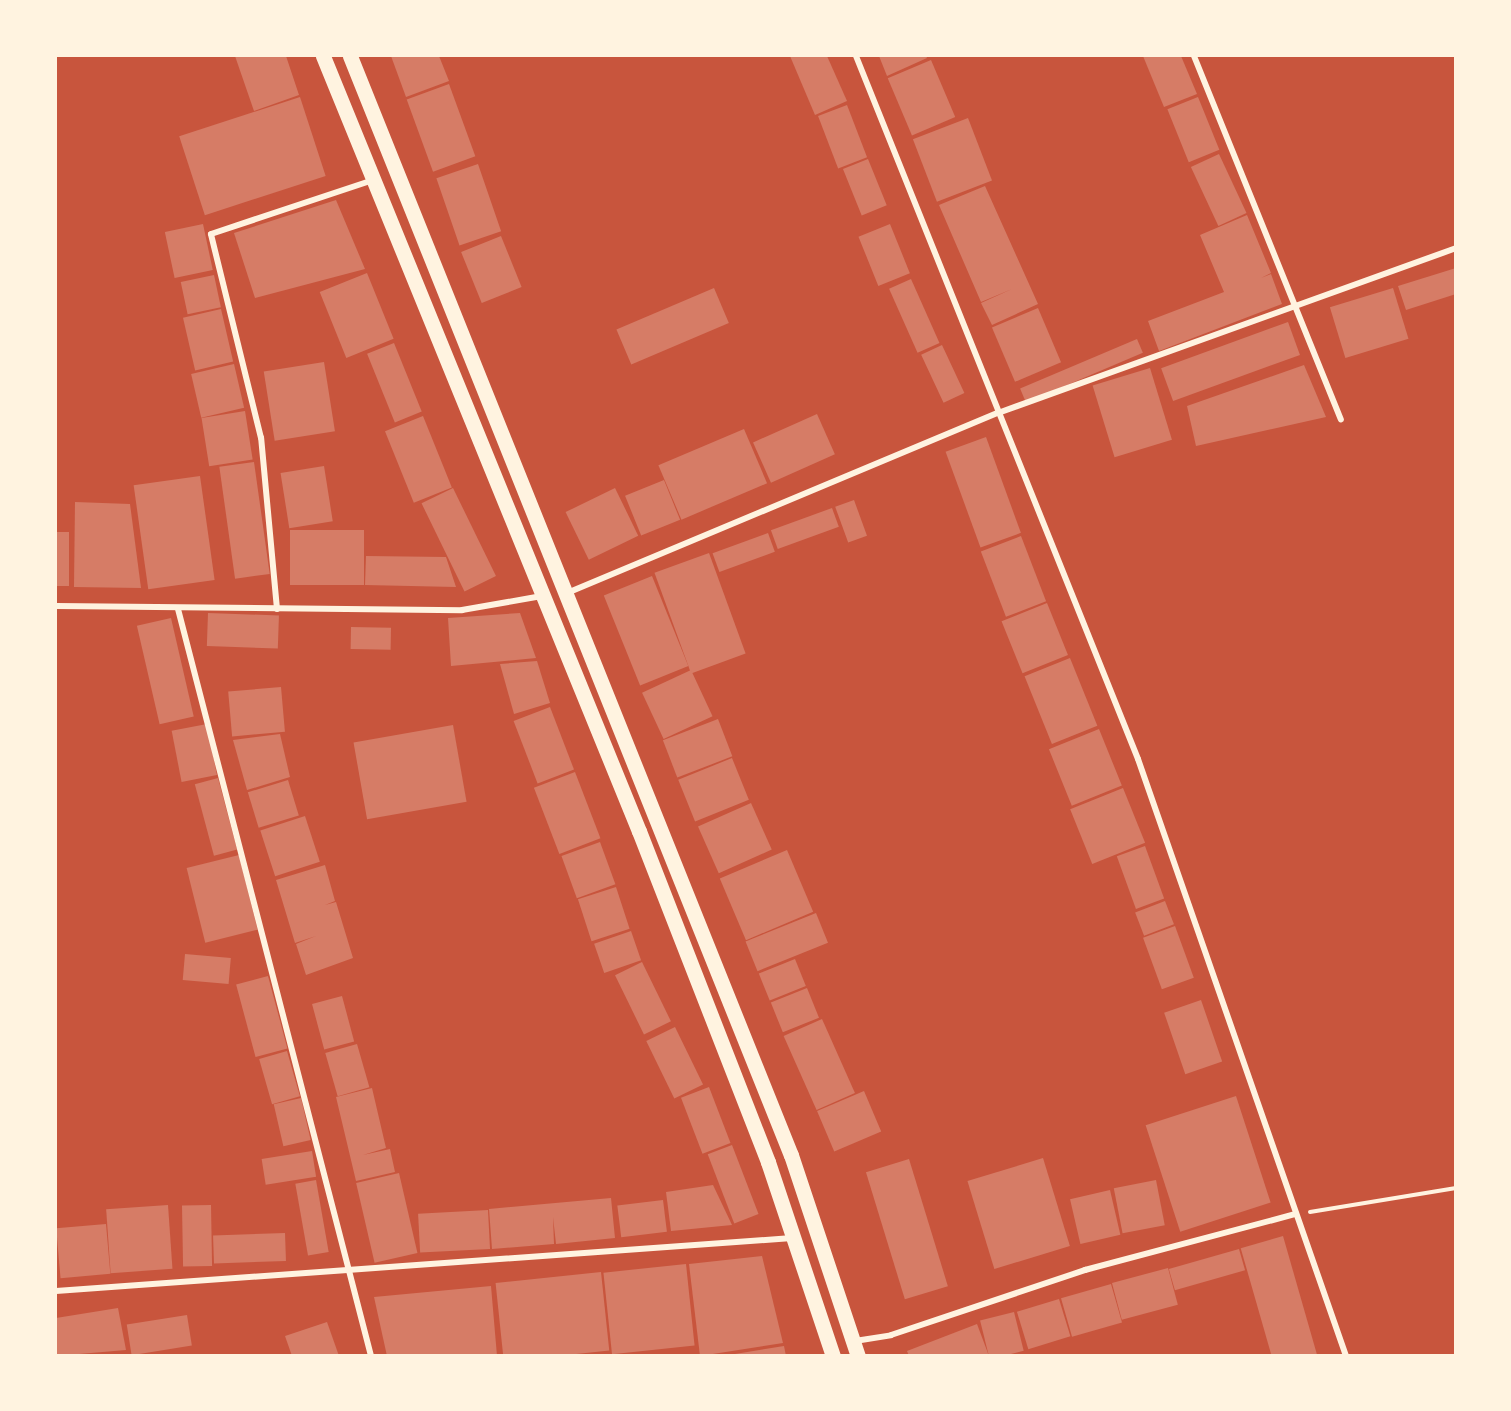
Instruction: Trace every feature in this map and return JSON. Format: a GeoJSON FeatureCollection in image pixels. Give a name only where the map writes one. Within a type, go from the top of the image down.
{"type":"FeatureCollection","features":[{"type":"Feature","properties":{"kind":"main road"},"geometry":{"type":"LineString","coordinates":[[323,56],[542,596],[795,1238],[833,1356]]}},
{"type":"Feature","properties":{"kind":"main road"},"geometry":{"type":"LineString","coordinates":[[350,56],[791,1155],[856,1348]]}},
{"type":"Feature","properties":{"kind":"street"},"geometry":{"type":"LineString","coordinates":[[856,56],[1138,759],[1346,1356]]}},
{"type":"Feature","properties":{"kind":"street"},"geometry":{"type":"LineString","coordinates":[[1194,56],[1341,419]]}},
{"type":"Feature","properties":{"kind":"street"},"geometry":{"type":"LineString","coordinates":[[277,609],[261,438],[211,234],[374,180]]}},
{"type":"Feature","properties":{"kind":"street"},"geometry":{"type":"LineString","coordinates":[[565,594],[999,413],[1455,248]]}},
{"type":"Feature","properties":{"kind":"street"},"geometry":{"type":"LineString","coordinates":[[56,606],[277,609],[369,605],[462,610],[542,596]]}},
{"type":"Feature","properties":{"kind":"street"},"geometry":{"type":"LineString","coordinates":[[178,609],[371,1356]]}},
{"type":"Feature","properties":{"kind":"street"},"geometry":{"type":"LineString","coordinates":[[856,1348],[1084,1270],[1295,1214]]}},
{"type":"Feature","properties":{"kind":"street"},"geometry":{"type":"LineString","coordinates":[[56,1291],[348,1272],[795,1238]]}},
{"type":"Feature","properties":{"kind":"path"},"geometry":{"type":"LineString","coordinates":[[1295,1214],[1455,1188]]}},
{"type":"Feature","properties":{"kind":"building"},"geometry":{"type":"Polygon","coordinates":[[[235,56],[286,56],[299,95],[254,111],[235,56]]]}},
{"type":"Feature","properties":{"kind":"building"},"geometry":{"type":"Polygon","coordinates":[[[391,56],[439,56],[449,81],[406,97],[391,56]]]}},
{"type":"Feature","properties":{"kind":"building"},"geometry":{"type":"Polygon","coordinates":[[[790,56],[827,56],[847,101],[815,115],[790,56]]]}},
{"type":"Feature","properties":{"kind":"building"},"geometry":{"type":"Polygon","coordinates":[[[879,56],[926,56],[927,58],[887,76],[879,56]]]}},
{"type":"Feature","properties":{"kind":"building"},"geometry":{"type":"Polygon","coordinates":[[[1143,56],[1181,56],[1197,94],[1164,107],[1143,56]]]}},
{"type":"Feature","properties":{"kind":"building"},"geometry":{"type":"Polygon","coordinates":[[[931,60],[955,117],[912,135],[888,78],[931,60]]]}},
{"type":"Feature","properties":{"kind":"building"},"geometry":{"type":"Polygon","coordinates":[[[449,84],[475,156],[433,172],[407,99],[449,84]]]}},
{"type":"Feature","properties":{"kind":"building"},"geometry":{"type":"Polygon","coordinates":[[[300,97],[326,176],[205,215],[179,136],[300,97]]]}},
{"type":"Feature","properties":{"kind":"building"},"geometry":{"type":"Polygon","coordinates":[[[1198,97],[1219,150],[1189,162],[1167,109],[1198,97]]]}},
{"type":"Feature","properties":{"kind":"building"},"geometry":{"type":"Polygon","coordinates":[[[847,105],[867,157],[838,168],[818,116],[847,105]]]}},
{"type":"Feature","properties":{"kind":"building"},"geometry":{"type":"Polygon","coordinates":[[[968,118],[992,181],[937,202],[913,139],[968,118]]]}},
{"type":"Feature","properties":{"kind":"building"},"geometry":{"type":"Polygon","coordinates":[[[1219,154],[1246,213],[1218,226],[1191,167],[1219,154]]]}},
{"type":"Feature","properties":{"kind":"building"},"geometry":{"type":"Polygon","coordinates":[[[868,159],[887,205],[862,215],[843,169],[868,159]]]}},
{"type":"Feature","properties":{"kind":"building"},"geometry":{"type":"Polygon","coordinates":[[[478,164],[501,231],[460,245],[436,178],[478,164]]]}},
{"type":"Feature","properties":{"kind":"building"},"geometry":{"type":"Polygon","coordinates":[[[985,186],[1038,304],[992,325],[981,303],[1012,289],[981,302],[939,205],[985,186]]]}},
{"type":"Feature","properties":{"kind":"building"},"geometry":{"type":"Polygon","coordinates":[[[336,200],[365,269],[255,298],[234,233],[336,200]]]}},
{"type":"Feature","properties":{"kind":"building"},"geometry":{"type":"Polygon","coordinates":[[[1247,215],[1271,273],[1261,278],[1271,274],[1282,304],[1159,351],[1148,321],[1224,292],[1200,235],[1247,215]]]}},
{"type":"Feature","properties":{"kind":"building"},"geometry":{"type":"Polygon","coordinates":[[[203,224],[213,270],[175,278],[165,232],[203,224]]]}},
{"type":"Feature","properties":{"kind":"building"},"geometry":{"type":"Polygon","coordinates":[[[890,224],[910,273],[878,286],[858,237],[890,224]]]}},
{"type":"Feature","properties":{"kind":"building"},"geometry":{"type":"Polygon","coordinates":[[[501,236],[522,287],[482,303],[461,252],[501,236]]]}},
{"type":"Feature","properties":{"kind":"building"},"geometry":{"type":"Polygon","coordinates":[[[1456,268],[1456,294],[1406,310],[1398,286],[1456,268]]]}},
{"type":"Feature","properties":{"kind":"building"},"geometry":{"type":"Polygon","coordinates":[[[367,273],[394,339],[346,358],[320,292],[367,273]]]}},
{"type":"Feature","properties":{"kind":"building"},"geometry":{"type":"Polygon","coordinates":[[[214,275],[221,307],[188,314],[181,282],[214,275]]]}},
{"type":"Feature","properties":{"kind":"building"},"geometry":{"type":"Polygon","coordinates":[[[911,279],[939,343],[918,353],[889,289],[911,279]]]}},
{"type":"Feature","properties":{"kind":"building"},"geometry":{"type":"Polygon","coordinates":[[[714,288],[729,323],[631,364],[616,329],[714,288]]]}},
{"type":"Feature","properties":{"kind":"building"},"geometry":{"type":"Polygon","coordinates":[[[1393,288],[1408,339],[1345,358],[1330,307],[1393,288]]]}},
{"type":"Feature","properties":{"kind":"building"},"geometry":{"type":"Polygon","coordinates":[[[1038,308],[1061,362],[1015,382],[992,328],[1038,308]]]}},
{"type":"Feature","properties":{"kind":"building"},"geometry":{"type":"Polygon","coordinates":[[[221,309],[233,362],[195,370],[183,318],[221,309]]]}},
{"type":"Feature","properties":{"kind":"building"},"geometry":{"type":"Polygon","coordinates":[[[1288,322],[1300,355],[1173,401],[1161,368],[1288,322]]]}},
{"type":"Feature","properties":{"kind":"building"},"geometry":{"type":"Polygon","coordinates":[[[1137,339],[1143,353],[1026,402],[1020,389],[1137,339]]]}},
{"type":"Feature","properties":{"kind":"building"},"geometry":{"type":"Polygon","coordinates":[[[394,343],[422,412],[395,422],[367,354],[394,343]]]}},
{"type":"Feature","properties":{"kind":"building"},"geometry":{"type":"Polygon","coordinates":[[[942,345],[964,393],[944,403],[921,355],[942,345]]]}},
{"type":"Feature","properties":{"kind":"building"},"geometry":{"type":"Polygon","coordinates":[[[324,362],[335,431],[275,441],[264,372],[324,362]]]}},
{"type":"Feature","properties":{"kind":"building"},"geometry":{"type":"Polygon","coordinates":[[[234,364],[244,408],[201,418],[191,374],[234,364]]]}},
{"type":"Feature","properties":{"kind":"building"},"geometry":{"type":"Polygon","coordinates":[[[1304,365],[1326,417],[1196,446],[1187,406],[1304,365]]]}},
{"type":"Feature","properties":{"kind":"building"},"geometry":{"type":"Polygon","coordinates":[[[1150,368],[1172,440],[1115,457],[1093,386],[1150,368]]]}},
{"type":"Feature","properties":{"kind":"building"},"geometry":{"type":"Polygon","coordinates":[[[245,411],[253,459],[209,466],[202,418],[245,411]]]}},
{"type":"Feature","properties":{"kind":"building"},"geometry":{"type":"Polygon","coordinates":[[[817,414],[835,454],[771,483],[753,442],[817,414]]]}},
{"type":"Feature","properties":{"kind":"building"},"geometry":{"type":"Polygon","coordinates":[[[423,416],[452,487],[414,503],[385,431],[423,416]]]}},
{"type":"Feature","properties":{"kind":"building"},"geometry":{"type":"Polygon","coordinates":[[[744,429],[767,483],[681,520],[658,465],[744,429]]]}},
{"type":"Feature","properties":{"kind":"building"},"geometry":{"type":"Polygon","coordinates":[[[986,437],[1021,533],[980,548],[946,452],[986,437]]]}},
{"type":"Feature","properties":{"kind":"building"},"geometry":{"type":"Polygon","coordinates":[[[254,462],[270,574],[235,579],[219,467],[254,462]]]}},
{"type":"Feature","properties":{"kind":"building"},"geometry":{"type":"Polygon","coordinates":[[[324,466],[333,521],[289,528],[281,473],[324,466]]]}},
{"type":"Feature","properties":{"kind":"building"},"geometry":{"type":"Polygon","coordinates":[[[200,476],[215,580],[148,589],[134,485],[200,476]]]}},
{"type":"Feature","properties":{"kind":"building"},"geometry":{"type":"Polygon","coordinates":[[[664,480],[680,520],[641,536],[625,496],[664,480]]]}},
{"type":"Feature","properties":{"kind":"building"},"geometry":{"type":"Polygon","coordinates":[[[453,488],[496,576],[465,591],[422,503],[453,488]]]}},
{"type":"Feature","properties":{"kind":"building"},"geometry":{"type":"Polygon","coordinates":[[[615,488],[638,536],[589,560],[566,512],[615,488]]]}},
{"type":"Feature","properties":{"kind":"building"},"geometry":{"type":"Polygon","coordinates":[[[854,500],[867,536],[848,543],[835,507],[854,500]]]}},
{"type":"Feature","properties":{"kind":"building"},"geometry":{"type":"Polygon","coordinates":[[[75,502],[130,504],[141,588],[74,587],[75,502]]]}},
{"type":"Feature","properties":{"kind":"building"},"geometry":{"type":"Polygon","coordinates":[[[832,508],[839,527],[778,549],[771,530],[832,508]]]}},
{"type":"Feature","properties":{"kind":"building"},"geometry":{"type":"Polygon","coordinates":[[[290,530],[364,530],[364,585],[290,585],[290,530]]]}},
{"type":"Feature","properties":{"kind":"building"},"geometry":{"type":"Polygon","coordinates":[[[56,532],[69,532],[69,586],[56,586],[56,532]]]}},
{"type":"Feature","properties":{"kind":"building"},"geometry":{"type":"Polygon","coordinates":[[[768,533],[775,552],[719,572],[713,553],[768,533]]]}},
{"type":"Feature","properties":{"kind":"building"},"geometry":{"type":"Polygon","coordinates":[[[1021,536],[1046,601],[1006,617],[981,551],[1021,536]]]}},
{"type":"Feature","properties":{"kind":"building"},"geometry":{"type":"Polygon","coordinates":[[[709,553],[746,654],[691,673],[654,573],[709,553]]]}},
{"type":"Feature","properties":{"kind":"building"},"geometry":{"type":"Polygon","coordinates":[[[366,556],[446,557],[456,587],[365,585],[366,556]]]}},
{"type":"Feature","properties":{"kind":"building"},"geometry":{"type":"Polygon","coordinates":[[[652,576],[688,666],[640,685],[604,595],[652,576]]]}},
{"type":"Feature","properties":{"kind":"building"},"geometry":{"type":"Polygon","coordinates":[[[1047,603],[1068,655],[1023,673],[1002,621],[1047,603]]]}},
{"type":"Feature","properties":{"kind":"building"},"geometry":{"type":"Polygon","coordinates":[[[208,613],[279,615],[278,648],[207,646],[208,613]]]}},
{"type":"Feature","properties":{"kind":"building"},"geometry":{"type":"Polygon","coordinates":[[[520,613],[536,658],[451,666],[448,618],[520,613]]]}},
{"type":"Feature","properties":{"kind":"building"},"geometry":{"type":"Polygon","coordinates":[[[171,618],[194,716],[160,724],[137,626],[171,618]]]}},
{"type":"Feature","properties":{"kind":"building"},"geometry":{"type":"Polygon","coordinates":[[[351,627],[391,628],[391,650],[351,649],[351,627]]]}},
{"type":"Feature","properties":{"kind":"building"},"geometry":{"type":"Polygon","coordinates":[[[1070,658],[1097,726],[1052,744],[1025,676],[1070,658]]]}},
{"type":"Feature","properties":{"kind":"building"},"geometry":{"type":"Polygon","coordinates":[[[537,661],[550,703],[514,714],[500,664],[537,661]]]}},
{"type":"Feature","properties":{"kind":"building"},"geometry":{"type":"Polygon","coordinates":[[[691,670],[713,716],[664,739],[642,693],[691,670]]]}},
{"type":"Feature","properties":{"kind":"building"},"geometry":{"type":"Polygon","coordinates":[[[281,687],[285,732],[232,736],[228,692],[281,687]]]}},
{"type":"Feature","properties":{"kind":"building"},"geometry":{"type":"Polygon","coordinates":[[[550,707],[574,770],[538,784],[514,721],[550,707]]]}},
{"type":"Feature","properties":{"kind":"building"},"geometry":{"type":"Polygon","coordinates":[[[718,719],[732,756],[677,777],[663,740],[718,719]]]}},
{"type":"Feature","properties":{"kind":"building"},"geometry":{"type":"Polygon","coordinates":[[[207,724],[217,775],[182,782],[172,731],[207,724]]]}},
{"type":"Feature","properties":{"kind":"building"},"geometry":{"type":"Polygon","coordinates":[[[453,725],[467,802],[367,819],[354,743],[453,725]]]}},
{"type":"Feature","properties":{"kind":"building"},"geometry":{"type":"Polygon","coordinates":[[[1099,729],[1122,786],[1072,806],[1049,749],[1099,729]]]}},
{"type":"Feature","properties":{"kind":"building"},"geometry":{"type":"Polygon","coordinates":[[[280,734],[290,777],[247,790],[233,740],[280,734]]]}},
{"type":"Feature","properties":{"kind":"building"},"geometry":{"type":"Polygon","coordinates":[[[732,758],[749,800],[695,821],[678,780],[732,758]]]}},
{"type":"Feature","properties":{"kind":"building"},"geometry":{"type":"Polygon","coordinates":[[[575,772],[600,838],[559,854],[534,788],[575,772]]]}},
{"type":"Feature","properties":{"kind":"building"},"geometry":{"type":"Polygon","coordinates":[[[218,778],[237,849],[214,856],[195,784],[218,778]]]}},
{"type":"Feature","properties":{"kind":"building"},"geometry":{"type":"Polygon","coordinates":[[[288,780],[299,815],[259,828],[248,792],[288,780]]]}},
{"type":"Feature","properties":{"kind":"building"},"geometry":{"type":"Polygon","coordinates":[[[1123,788],[1145,843],[1092,864],[1070,809],[1123,788]]]}},
{"type":"Feature","properties":{"kind":"building"},"geometry":{"type":"Polygon","coordinates":[[[751,803],[772,850],[719,873],[698,827],[751,803]]]}},
{"type":"Feature","properties":{"kind":"building"},"geometry":{"type":"Polygon","coordinates":[[[305,816],[320,862],[275,876],[260,831],[305,816]]]}},
{"type":"Feature","properties":{"kind":"building"},"geometry":{"type":"Polygon","coordinates":[[[600,842],[615,884],[577,898],[561,856],[600,842]]]}},
{"type":"Feature","properties":{"kind":"building"},"geometry":{"type":"Polygon","coordinates":[[[1145,846],[1164,899],[1136,909],[1117,856],[1145,846]]]}},
{"type":"Feature","properties":{"kind":"building"},"geometry":{"type":"Polygon","coordinates":[[[787,850],[813,912],[746,940],[720,879],[787,850]]]}},
{"type":"Feature","properties":{"kind":"building"},"geometry":{"type":"Polygon","coordinates":[[[239,855],[258,930],[205,943],[187,868],[239,855]]]}},
{"type":"Feature","properties":{"kind":"building"},"geometry":{"type":"Polygon","coordinates":[[[325,865],[335,901],[325,905],[336,902],[353,958],[306,975],[296,944],[316,936],[295,943],[276,880],[325,865]]]}},
{"type":"Feature","properties":{"kind":"building"},"geometry":{"type":"Polygon","coordinates":[[[616,887],[630,929],[592,941],[578,899],[616,887]]]}},
{"type":"Feature","properties":{"kind":"building"},"geometry":{"type":"Polygon","coordinates":[[[1165,901],[1174,924],[1144,936],[1135,912],[1165,901]]]}},
{"type":"Feature","properties":{"kind":"building"},"geometry":{"type":"Polygon","coordinates":[[[816,913],[828,943],[758,971],[746,941],[816,913]]]}},
{"type":"Feature","properties":{"kind":"building"},"geometry":{"type":"Polygon","coordinates":[[[1175,926],[1194,978],[1162,989],[1143,938],[1175,926]]]}},
{"type":"Feature","properties":{"kind":"building"},"geometry":{"type":"Polygon","coordinates":[[[631,931],[641,960],[604,973],[594,944],[631,931]]]}},
{"type":"Feature","properties":{"kind":"building"},"geometry":{"type":"Polygon","coordinates":[[[185,954],[231,958],[229,984],[183,980],[185,954]]]}},
{"type":"Feature","properties":{"kind":"building"},"geometry":{"type":"Polygon","coordinates":[[[795,959],[806,986],[770,1000],[759,974],[795,959]]]}},
{"type":"Feature","properties":{"kind":"building"},"geometry":{"type":"Polygon","coordinates":[[[642,962],[671,1021],[644,1034],[615,975],[642,962]]]}},
{"type":"Feature","properties":{"kind":"building"},"geometry":{"type":"Polygon","coordinates":[[[268,976],[287,1048],[256,1057],[236,985],[268,976]]]}},
{"type":"Feature","properties":{"kind":"building"},"geometry":{"type":"Polygon","coordinates":[[[807,988],[819,1018],[783,1032],[771,1003],[807,988]]]}},
{"type":"Feature","properties":{"kind":"building"},"geometry":{"type":"Polygon","coordinates":[[[342,996],[354,1041],[324,1049],[312,1004],[342,996]]]}},
{"type":"Feature","properties":{"kind":"building"},"geometry":{"type":"Polygon","coordinates":[[[1201,1000],[1222,1061],[1185,1074],[1164,1013],[1201,1000]]]}},
{"type":"Feature","properties":{"kind":"building"},"geometry":{"type":"Polygon","coordinates":[[[822,1019],[855,1093],[817,1110],[784,1036],[822,1019]]]}},
{"type":"Feature","properties":{"kind":"building"},"geometry":{"type":"Polygon","coordinates":[[[675,1027],[703,1085],[674,1099],[646,1041],[675,1027]]]}},
{"type":"Feature","properties":{"kind":"building"},"geometry":{"type":"Polygon","coordinates":[[[357,1044],[369,1087],[338,1096],[325,1053],[357,1044]]]}},
{"type":"Feature","properties":{"kind":"building"},"geometry":{"type":"Polygon","coordinates":[[[287,1051],[300,1096],[272,1104],[259,1059],[287,1051]]]}},
{"type":"Feature","properties":{"kind":"building"},"geometry":{"type":"Polygon","coordinates":[[[709,1087],[731,1143],[702,1154],[681,1098],[709,1087]]]}},
{"type":"Feature","properties":{"kind":"building"},"geometry":{"type":"Polygon","coordinates":[[[372,1088],[386,1148],[363,1155],[390,1149],[395,1172],[356,1181],[336,1097],[372,1088]]]}},
{"type":"Feature","properties":{"kind":"building"},"geometry":{"type":"Polygon","coordinates":[[[864,1091],[881,1132],[834,1151],[817,1111],[864,1091]]]}},
{"type":"Feature","properties":{"kind":"building"},"geometry":{"type":"Polygon","coordinates":[[[1236,1096],[1271,1203],[1180,1232],[1146,1125],[1236,1096]]]}},
{"type":"Feature","properties":{"kind":"building"},"geometry":{"type":"Polygon","coordinates":[[[301,1098],[311,1140],[283,1146],[274,1104],[301,1098]]]}},
{"type":"Feature","properties":{"kind":"building"},"geometry":{"type":"Polygon","coordinates":[[[732,1145],[759,1214],[734,1223],[708,1154],[732,1145]]]}},
{"type":"Feature","properties":{"kind":"building"},"geometry":{"type":"Polygon","coordinates":[[[312,1151],[316,1177],[266,1185],[262,1159],[312,1151]]]}},
{"type":"Feature","properties":{"kind":"building"},"geometry":{"type":"Polygon","coordinates":[[[1043,1158],[1070,1246],[994,1269],[967,1181],[1043,1158]]]}},
{"type":"Feature","properties":{"kind":"building"},"geometry":{"type":"Polygon","coordinates":[[[909,1159],[948,1286],[905,1299],[866,1172],[909,1159]]]}},
{"type":"Feature","properties":{"kind":"building"},"geometry":{"type":"Polygon","coordinates":[[[399,1173],[417,1253],[375,1263],[356,1183],[399,1173]]]}},
{"type":"Feature","properties":{"kind":"building"},"geometry":{"type":"Polygon","coordinates":[[[316,1180],[329,1252],[308,1256],[295,1184],[316,1180]]]}},
{"type":"Feature","properties":{"kind":"building"},"geometry":{"type":"Polygon","coordinates":[[[1156,1180],[1165,1225],[1123,1233],[1114,1188],[1156,1180]]]}},
{"type":"Feature","properties":{"kind":"building"},"geometry":{"type":"Polygon","coordinates":[[[713,1185],[732,1225],[671,1231],[666,1192],[713,1185]]]}},
{"type":"Feature","properties":{"kind":"building"},"geometry":{"type":"Polygon","coordinates":[[[1110,1190],[1120,1235],[1080,1244],[1070,1199],[1110,1190]]]}},
{"type":"Feature","properties":{"kind":"building"},"geometry":{"type":"Polygon","coordinates":[[[611,1198],[615,1238],[556,1244],[553,1217],[554,1244],[492,1249],[489,1209],[611,1198]]]}},
{"type":"Feature","properties":{"kind":"building"},"geometry":{"type":"Polygon","coordinates":[[[663,1200],[667,1232],[621,1237],[617,1206],[663,1200]]]}},
{"type":"Feature","properties":{"kind":"building"},"geometry":{"type":"Polygon","coordinates":[[[168,1205],[172,1269],[111,1273],[106,1209],[168,1205]]]}},
{"type":"Feature","properties":{"kind":"building"},"geometry":{"type":"Polygon","coordinates":[[[211,1205],[212,1266],[183,1266],[182,1206],[211,1205]]]}},
{"type":"Feature","properties":{"kind":"building"},"geometry":{"type":"Polygon","coordinates":[[[488,1210],[490,1249],[420,1253],[418,1214],[488,1210]]]}},
{"type":"Feature","properties":{"kind":"building"},"geometry":{"type":"Polygon","coordinates":[[[106,1224],[110,1274],[61,1278],[56,1228],[106,1224]]]}},
{"type":"Feature","properties":{"kind":"building"},"geometry":{"type":"Polygon","coordinates":[[[285,1233],[286,1261],[214,1263],[213,1236],[285,1233]]]}},
{"type":"Feature","properties":{"kind":"building"},"geometry":{"type":"Polygon","coordinates":[[[1283,1236],[1317,1356],[1272,1356],[1241,1248],[1283,1236]]]}},
{"type":"Feature","properties":{"kind":"building"},"geometry":{"type":"Polygon","coordinates":[[[1239,1249],[1245,1270],[1175,1290],[1169,1269],[1239,1249]]]}},
{"type":"Feature","properties":{"kind":"building"},"geometry":{"type":"Polygon","coordinates":[[[762,1256],[783,1343],[700,1356],[689,1264],[762,1256]]]}},
{"type":"Feature","properties":{"kind":"building"},"geometry":{"type":"Polygon","coordinates":[[[686,1264],[695,1346],[612,1354],[603,1273],[686,1264]]]}},
{"type":"Feature","properties":{"kind":"building"},"geometry":{"type":"Polygon","coordinates":[[[1168,1268],[1178,1305],[1122,1320],[1112,1283],[1168,1268]]]}},
{"type":"Feature","properties":{"kind":"building"},"geometry":{"type":"Polygon","coordinates":[[[601,1272],[609,1351],[558,1356],[503,1356],[496,1283],[601,1272]]]}},
{"type":"Feature","properties":{"kind":"building"},"geometry":{"type":"Polygon","coordinates":[[[1111,1284],[1122,1322],[1072,1337],[1061,1298],[1111,1284]]]}},
{"type":"Feature","properties":{"kind":"building"},"geometry":{"type":"Polygon","coordinates":[[[491,1286],[497,1356],[387,1356],[374,1297],[491,1286]]]}},
{"type":"Feature","properties":{"kind":"building"},"geometry":{"type":"Polygon","coordinates":[[[1059,1299],[1070,1336],[1028,1349],[1017,1312],[1059,1299]]]}},
{"type":"Feature","properties":{"kind":"building"},"geometry":{"type":"Polygon","coordinates":[[[118,1308],[126,1350],[56,1356],[56,1318],[118,1308]]]}},
{"type":"Feature","properties":{"kind":"building"},"geometry":{"type":"Polygon","coordinates":[[[1014,1312],[1024,1351],[1003,1356],[989,1356],[980,1320],[1014,1312]]]}},
{"type":"Feature","properties":{"kind":"building"},"geometry":{"type":"Polygon","coordinates":[[[187,1315],[192,1346],[132,1355],[127,1325],[187,1315]]]}},
{"type":"Feature","properties":{"kind":"building"},"geometry":{"type":"Polygon","coordinates":[[[327,1322],[339,1356],[292,1356],[285,1336],[327,1322]]]}},
{"type":"Feature","properties":{"kind":"building"},"geometry":{"type":"Polygon","coordinates":[[[977,1324],[989,1356],[909,1356],[907,1351],[977,1324]]]}},
{"type":"Feature","properties":{"kind":"building"},"geometry":{"type":"Polygon","coordinates":[[[784,1346],[786,1356],[735,1356],[735,1354],[784,1346]]]}}]}
